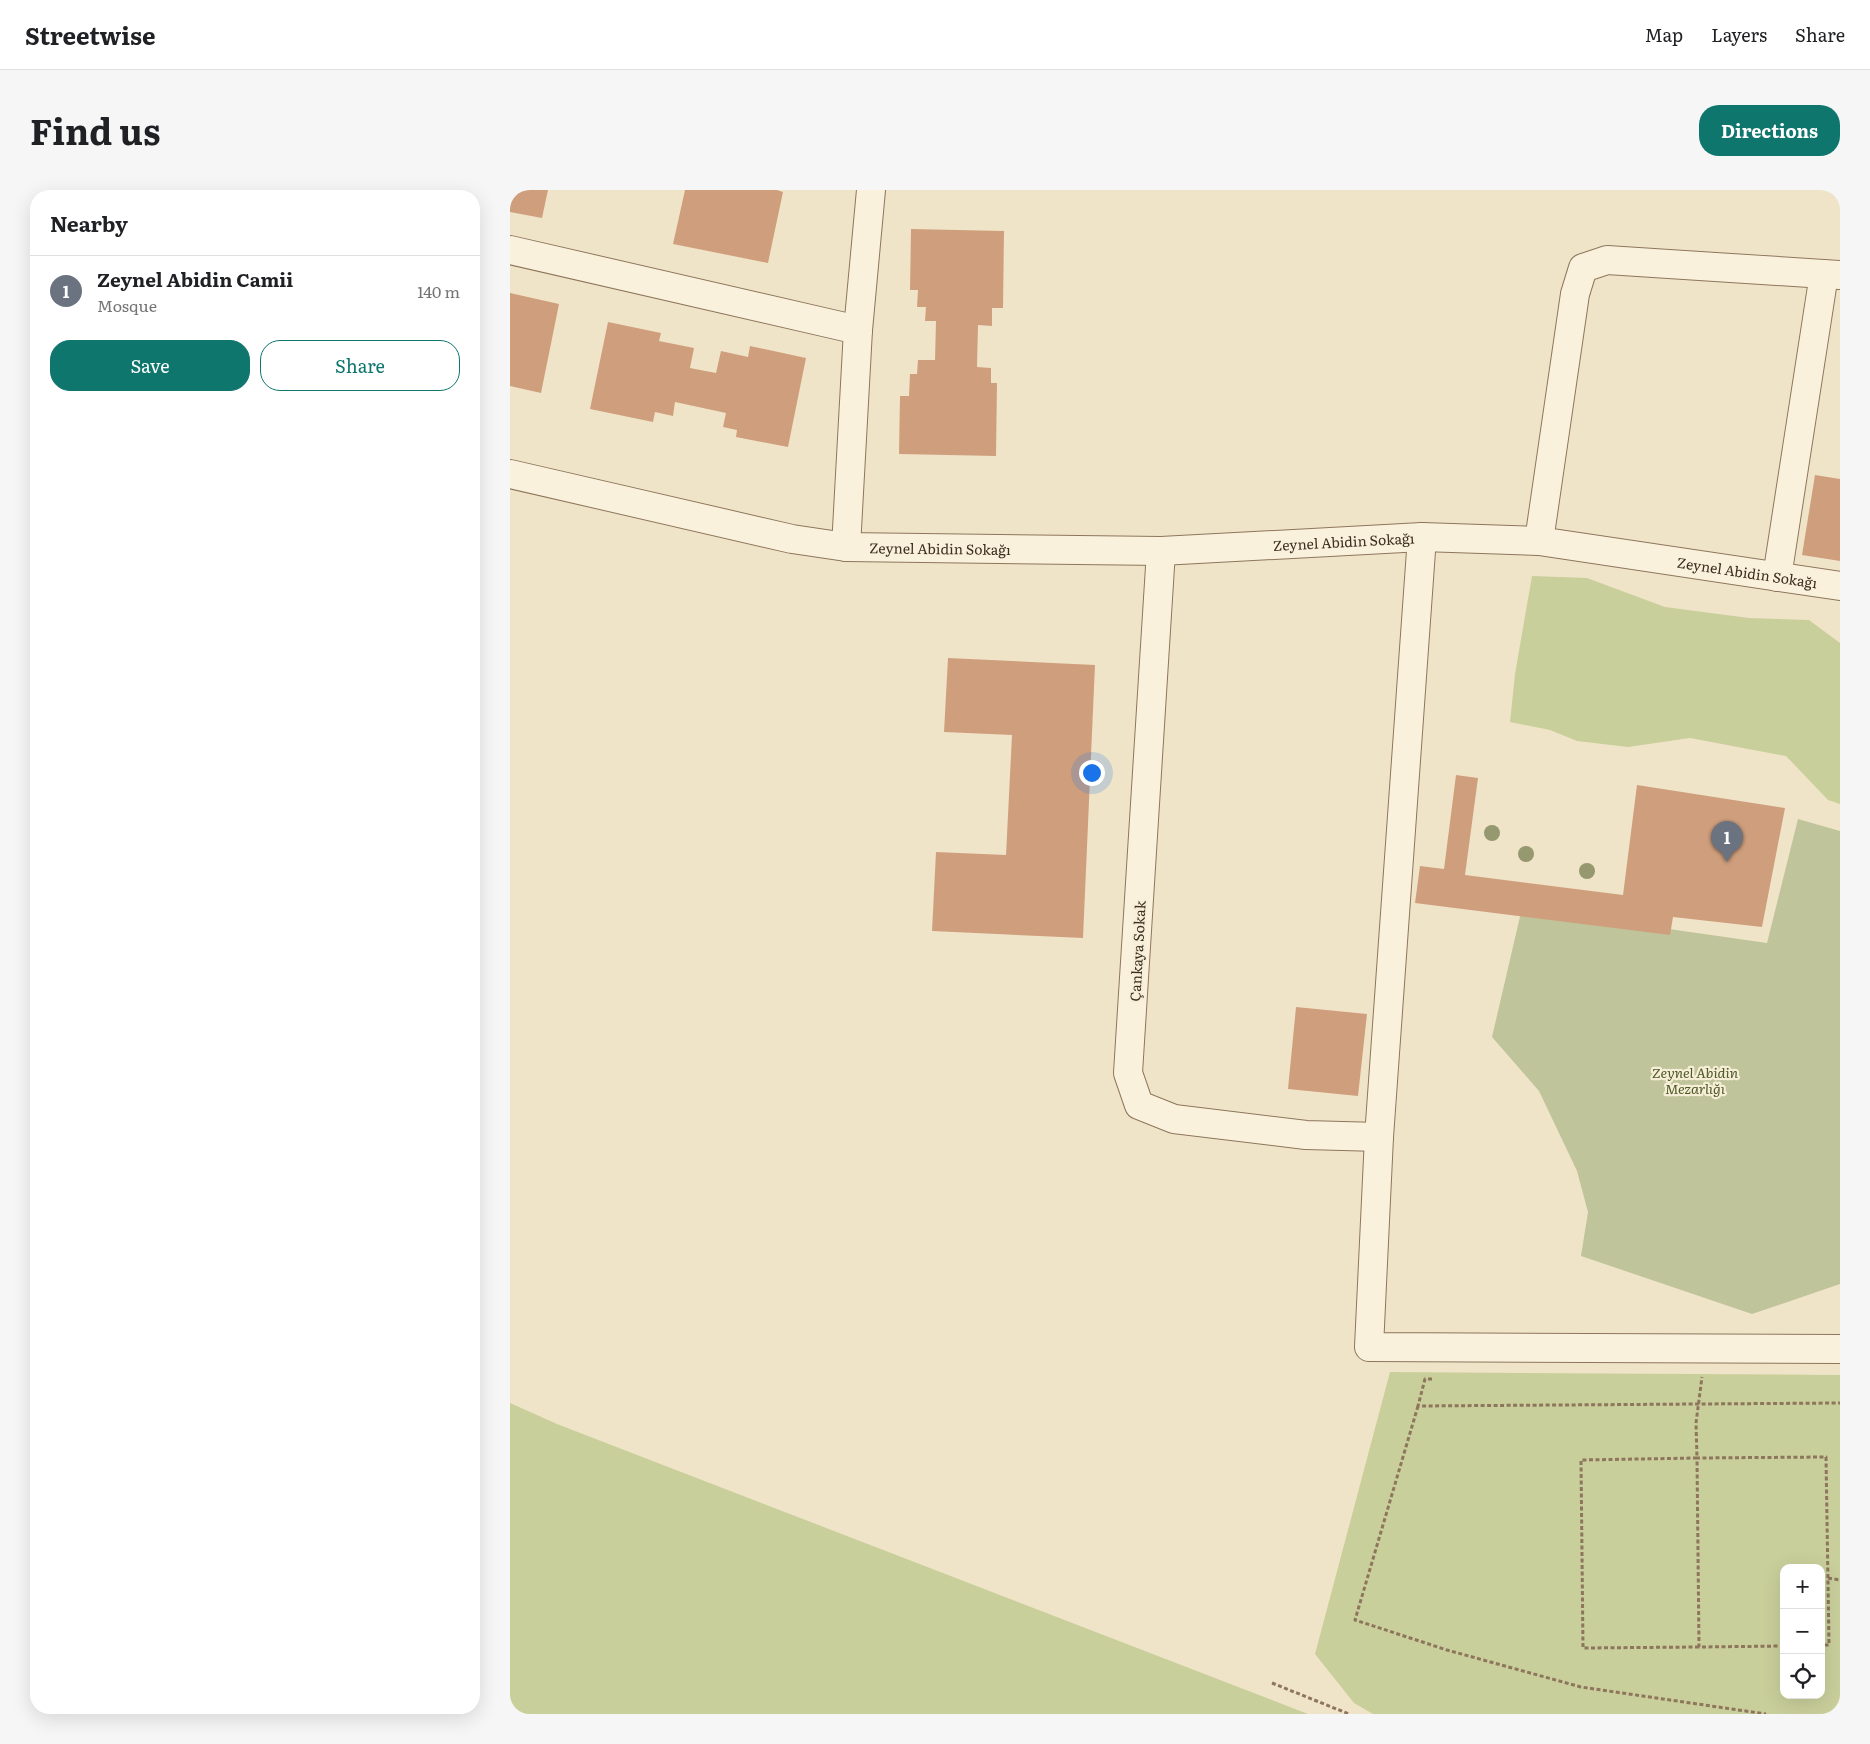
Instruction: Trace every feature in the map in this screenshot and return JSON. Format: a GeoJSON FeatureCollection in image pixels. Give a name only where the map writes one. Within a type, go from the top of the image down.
{"type":"FeatureCollection","features":[{"type":"Feature","properties":{"kind":"street"},"geometry":{"type":"LineString","coordinates":[[846,548],[858,330],[871,190]]}},
{"type":"Feature","properties":{"kind":"street"},"geometry":{"type":"LineString","coordinates":[[510,250],[858,330]]}},
{"type":"Feature","properties":{"kind":"street"},"geometry":{"type":"LineString","coordinates":[[1539,541],[1575,294],[1583,268],[1607,260],[1832,275],[1777,577]]}},
{"type":"Feature","properties":{"kind":"street","name":"Zeynel Abidin Sokağı"},"geometry":{"type":"LineString","coordinates":[[510,474],[792,538],[846,548],[1161,551],[1422,536],[1539,541],[1601,548],[1840,586]]}},
{"type":"Feature","properties":{"kind":"street"},"geometry":{"type":"LineString","coordinates":[[1422,536],[1379,1137],[1369,1347],[1840,1349]]}},
{"type":"Feature","properties":{"kind":"street","name":"Çankaya Sokak"},"geometry":{"type":"LineString","coordinates":[[1161,551],[1128,1073],[1139,1105],[1174,1119],[1306,1135],[1379,1137]]}},
{"type":"Feature","properties":{"kind":"path"},"geometry":{"type":"LineString","coordinates":[[1699,1647],[1696,1423],[1703,1367]]}},
{"type":"Feature","properties":{"kind":"path"},"geometry":{"type":"LineString","coordinates":[[1435,1379],[1425,1379],[1354,1620],[1446,1650],[1582,1687],[1766,1714]]}},
{"type":"Feature","properties":{"kind":"path"},"geometry":{"type":"LineString","coordinates":[[1418,1406],[1840,1403]]}},
{"type":"Feature","properties":{"kind":"path"},"geometry":{"type":"LineString","coordinates":[[1780,1646],[1584,1648],[1581,1460],[1826,1457],[1829,1645],[1825,1645]]}},
{"type":"Feature","properties":{"kind":"path"},"geometry":{"type":"LineString","coordinates":[[1828,1578],[1840,1580]]}},
{"type":"Feature","properties":{"kind":"path"},"geometry":{"type":"LineString","coordinates":[[1272,1683],[1349,1714]]}},
{"type":"Feature","properties":{"kind":"green space"},"geometry":{"type":"Polygon","coordinates":[[[1532,576],[1587,578],[1665,607],[1749,618],[1809,620],[1840,643],[1840,804],[1828,800],[1786,756],[1690,738],[1628,747],[1577,741],[1550,730],[1510,722],[1515,674],[1532,576]]]}},
{"type":"Feature","properties":{"kind":"green space","name":"Zeynel Abidin Mezarlığı"},"geometry":{"type":"Polygon","coordinates":[[[1798,819],[1840,831],[1840,1284],[1752,1314],[1581,1256],[1588,1212],[1577,1171],[1539,1091],[1492,1037],[1522,908],[1767,943],[1798,819]]]}},
{"type":"Feature","properties":{"kind":"green space"},"geometry":{"type":"Polygon","coordinates":[[[1390,1372],[1840,1375],[1840,1714],[1373,1714],[1354,1703],[1315,1654],[1390,1372]]]}},
{"type":"Feature","properties":{"kind":"green space"},"geometry":{"type":"Polygon","coordinates":[[[510,1403],[557,1424],[1308,1714],[510,1714],[510,1403]]]}},
{"type":"Feature","properties":{"kind":"building"},"geometry":{"type":"Polygon","coordinates":[[[510,190],[548,190],[542,218],[510,212],[510,190]]]}},
{"type":"Feature","properties":{"kind":"building"},"geometry":{"type":"Polygon","coordinates":[[[685,190],[777,190],[783,192],[768,263],[673,244],[685,190]]]}},
{"type":"Feature","properties":{"kind":"building"},"geometry":{"type":"Polygon","coordinates":[[[911,229],[1004,231],[1003,308],[992,308],[992,326],[978,325],[977,367],[991,368],[991,383],[997,383],[996,456],[899,454],[900,396],[909,396],[910,374],[917,374],[918,360],[935,360],[936,321],[925,321],[926,307],[917,307],[918,290],[910,290],[911,229]]]}},
{"type":"Feature","properties":{"kind":"building"},"geometry":{"type":"Polygon","coordinates":[[[510,293],[559,304],[541,393],[510,386],[510,293]]]}},
{"type":"Feature","properties":{"kind":"building"},"geometry":{"type":"Polygon","coordinates":[[[608,322],[661,333],[659,341],[694,348],[690,368],[716,373],[721,351],[748,357],[750,346],[806,358],[788,447],[736,437],[737,430],[723,427],[726,413],[675,402],[673,416],[655,412],[653,422],[590,409],[608,322]]]}},
{"type":"Feature","properties":{"kind":"building"},"geometry":{"type":"Polygon","coordinates":[[[1815,475],[1840,479],[1840,561],[1802,555],[1815,475]]]}},
{"type":"Feature","properties":{"kind":"building"},"geometry":{"type":"Polygon","coordinates":[[[948,658],[1095,665],[1083,938],[932,931],[936,852],[1006,855],[1012,735],[944,732],[948,658]]]}},
{"type":"Feature","properties":{"kind":"building"},"geometry":{"type":"Polygon","coordinates":[[[1456,775],[1478,778],[1465,875],[1623,895],[1637,785],[1785,808],[1762,927],[1673,917],[1670,935],[1415,903],[1420,866],[1444,869],[1456,775]]]}},
{"type":"Feature","properties":{"kind":"building"},"geometry":{"type":"Polygon","coordinates":[[[1296,1007],[1367,1014],[1358,1096],[1288,1089],[1296,1007]]]}},
{"type":"Feature","properties":{"kind":"place","name":"Zeynel Abidin Camii"},"geometry":{"type":"Point","coordinates":[1727,862]}}]}
